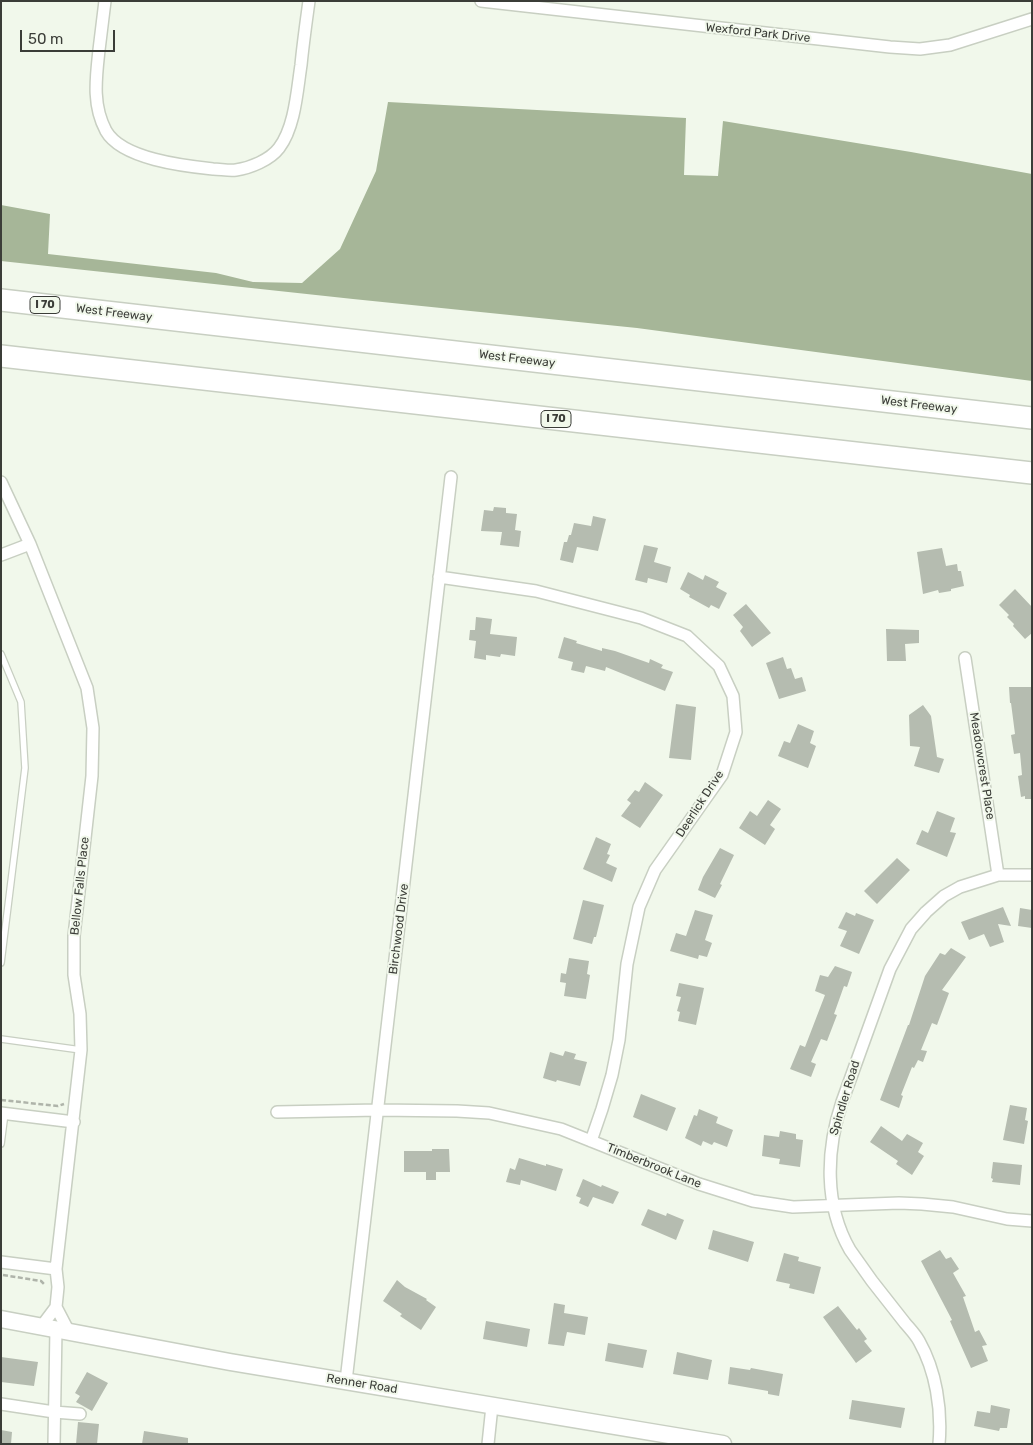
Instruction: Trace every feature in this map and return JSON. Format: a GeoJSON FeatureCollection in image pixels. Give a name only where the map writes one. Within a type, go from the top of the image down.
{"type":"FeatureCollection","features":[{"type":"Feature","properties":{"kind":"highway","name":"West Freeway"},"geometry":{"type":"LineString","coordinates":[[1,300],[1032,418]]}},
{"type":"Feature","properties":{"kind":"highway","name":"I 70"},"geometry":{"type":"LineString","coordinates":[[1,356],[1032,473]]}},
{"type":"Feature","properties":{"kind":"main road","name":"Renner Road"},"geometry":{"type":"LineString","coordinates":[[1,1319],[346,1381],[723,1444]]}},
{"type":"Feature","properties":{"kind":"street"},"geometry":{"type":"LineString","coordinates":[[105,1],[96,81],[96,99],[98,115],[110,138],[136,154],[155,160],[198,168],[235,170],[252,166],[267,159],[278,149],[287,135],[296,104],[309,1]]}},
{"type":"Feature","properties":{"kind":"street","name":"Wexford Park Drive"},"geometry":{"type":"LineString","coordinates":[[481,1],[920,49],[950,45],[1032,19]]}},
{"type":"Feature","properties":{"kind":"street","name":"Birchwood Drive"},"geometry":{"type":"LineString","coordinates":[[346,1381],[451,477]]}},
{"type":"Feature","properties":{"kind":"street","name":"Bellow Falls Place"},"geometry":{"type":"LineString","coordinates":[[1,482],[30,544],[87,688],[94,728],[92,776],[74,936],[74,975],[80,1014],[82,1050],[56,1269],[58,1286],[56,1307]]}},
{"type":"Feature","properties":{"kind":"street"},"geometry":{"type":"LineString","coordinates":[[1,555],[30,544]]}},
{"type":"Feature","properties":{"kind":"street","name":"Deerlick Drive"},"geometry":{"type":"LineString","coordinates":[[439,577],[536,591],[650,621],[687,636],[719,666],[733,696],[736,732],[722,775],[655,870],[639,907],[627,964],[619,1040],[612,1075],[591,1141]]}},
{"type":"Feature","properties":{"kind":"street","name":"Meadowcrest Place"},"geometry":{"type":"LineString","coordinates":[[965,658],[998,875]]}},
{"type":"Feature","properties":{"kind":"street","name":"Spindler Road"},"geometry":{"type":"LineString","coordinates":[[939,1444],[940,1419],[937,1390],[928,1359],[918,1339],[850,1250],[841,1230],[830,1188],[830,1161],[835,1123],[890,969],[911,929],[944,896],[960,887],[998,875],[1032,875]]}},
{"type":"Feature","properties":{"kind":"street","name":"Timberbrook Lane"},"geometry":{"type":"LineString","coordinates":[[276,1112],[378,1110],[489,1113],[560,1129],[698,1184],[753,1201],[793,1207],[899,1203],[922,1204],[1007,1219],[1032,1221]]}},
{"type":"Feature","properties":{"kind":"street"},"geometry":{"type":"LineString","coordinates":[[3,1113],[74,1122]]}},
{"type":"Feature","properties":{"kind":"street"},"geometry":{"type":"LineString","coordinates":[[1,1262],[56,1269]]}},
{"type":"Feature","properties":{"kind":"street"},"geometry":{"type":"LineString","coordinates":[[56,1307],[56,1329]]}},
{"type":"Feature","properties":{"kind":"street"},"geometry":{"type":"LineString","coordinates":[[54,1444],[56,1307]]}},
{"type":"Feature","properties":{"kind":"street"},"geometry":{"type":"LineString","coordinates":[[1,1404],[80,1414]]}},
{"type":"Feature","properties":{"kind":"street"},"geometry":{"type":"LineString","coordinates":[[488,1444],[492,1406]]}},
{"type":"Feature","properties":{"kind":"lane"},"geometry":{"type":"LineString","coordinates":[[1,654],[21,702],[25,768],[1,964]]}},
{"type":"Feature","properties":{"kind":"lane"},"geometry":{"type":"LineString","coordinates":[[1,1039],[82,1050]]}},
{"type":"Feature","properties":{"kind":"lane"},"geometry":{"type":"LineString","coordinates":[[1,1144],[3,1113]]}},
{"type":"Feature","properties":{"kind":"path"},"geometry":{"type":"LineString","coordinates":[[1,1100],[58,1106],[65,1102]]}},
{"type":"Feature","properties":{"kind":"path"},"geometry":{"type":"LineString","coordinates":[[1,1275],[41,1281],[45,1284],[46,1288]]}},
{"type":"Feature","properties":{"kind":"green space"},"geometry":{"type":"Polygon","coordinates":[[[388,102],[686,118],[684,175],[718,176],[723,121],[1032,174],[1032,381],[637,328],[1,261],[1,205],[50,214],[48,254],[216,273],[253,282],[302,283],[340,249],[376,171],[388,102]]]}},
{"type":"Feature","properties":{"kind":"building"},"geometry":{"type":"Polygon","coordinates":[[[494,507],[506,508],[506,513],[517,514],[515,530],[521,531],[519,547],[500,545],[502,532],[481,531],[484,510],[493,511],[494,507]]]}},
{"type":"Feature","properties":{"kind":"building"},"geometry":{"type":"Polygon","coordinates":[[[593,516],[606,519],[598,551],[577,547],[573,563],[560,560],[564,542],[567,542],[569,535],[571,535],[574,523],[591,526],[593,516]]]}},
{"type":"Feature","properties":{"kind":"building"},"geometry":{"type":"Polygon","coordinates":[[[644,545],[658,548],[654,562],[671,567],[667,583],[648,578],[647,583],[635,580],[644,545]]]}},
{"type":"Feature","properties":{"kind":"building"},"geometry":{"type":"Polygon","coordinates":[[[942,548],[946,566],[957,564],[958,571],[961,571],[964,586],[951,589],[951,591],[939,593],[938,590],[923,594],[917,552],[942,548]]]}},
{"type":"Feature","properties":{"kind":"building"},"geometry":{"type":"Polygon","coordinates":[[[688,572],[703,580],[705,575],[719,582],[716,587],[727,593],[719,609],[711,605],[709,608],[689,597],[690,595],[680,589],[688,572]]]}},
{"type":"Feature","properties":{"kind":"building"},"geometry":{"type":"Polygon","coordinates":[[[1015,589],[1032,607],[1032,633],[1025,639],[1007,617],[1009,615],[999,605],[1015,589]]]}},
{"type":"Feature","properties":{"kind":"building"},"geometry":{"type":"Polygon","coordinates":[[[746,604],[771,633],[752,647],[740,631],[743,627],[733,615],[746,604]]]}},
{"type":"Feature","properties":{"kind":"building"},"geometry":{"type":"Polygon","coordinates":[[[476,617],[492,619],[490,634],[517,637],[515,656],[501,654],[500,657],[486,655],[486,660],[474,658],[476,641],[469,640],[470,630],[475,630],[476,617]]]}},
{"type":"Feature","properties":{"kind":"building"},"geometry":{"type":"Polygon","coordinates":[[[886,629],[919,630],[919,643],[905,644],[906,661],[887,661],[886,629]]]}},
{"type":"Feature","properties":{"kind":"building"},"geometry":{"type":"Polygon","coordinates":[[[564,637],[602,651],[602,648],[649,663],[650,659],[663,665],[661,668],[673,672],[665,691],[606,667],[605,671],[586,666],[584,673],[571,670],[573,662],[558,658],[564,637]]]}},
{"type":"Feature","properties":{"kind":"building"},"geometry":{"type":"Polygon","coordinates":[[[783,657],[787,669],[791,668],[795,679],[802,677],[806,691],[779,699],[766,663],[783,657]]]}},
{"type":"Feature","properties":{"kind":"building"},"geometry":{"type":"Polygon","coordinates":[[[1009,687],[1032,687],[1032,799],[1025,799],[1025,796],[1021,797],[1018,776],[1022,775],[1020,753],[1014,754],[1011,735],[1015,734],[1009,687]]]}},
{"type":"Feature","properties":{"kind":"building"},"geometry":{"type":"Polygon","coordinates":[[[676,704],[696,707],[691,760],[669,758],[676,704]]]}},
{"type":"Feature","properties":{"kind":"building"},"geometry":{"type":"Polygon","coordinates":[[[923,705],[931,716],[937,757],[944,759],[939,773],[914,766],[920,747],[910,746],[909,715],[923,705]]]}},
{"type":"Feature","properties":{"kind":"building"},"geometry":{"type":"Polygon","coordinates":[[[798,724],[814,731],[810,743],[816,746],[808,768],[778,756],[784,741],[790,743],[798,724]]]}},
{"type":"Feature","properties":{"kind":"building"},"geometry":{"type":"Polygon","coordinates":[[[645,782],[663,795],[640,828],[621,816],[631,803],[627,800],[635,790],[639,792],[645,782]]]}},
{"type":"Feature","properties":{"kind":"building"},"geometry":{"type":"Polygon","coordinates":[[[768,800],[781,809],[770,825],[775,829],[765,845],[739,828],[750,811],[757,816],[768,800]]]}},
{"type":"Feature","properties":{"kind":"building"},"geometry":{"type":"Polygon","coordinates":[[[937,811],[955,818],[950,832],[956,833],[947,857],[916,844],[922,830],[928,833],[937,811]]]}},
{"type":"Feature","properties":{"kind":"building"},"geometry":{"type":"Polygon","coordinates":[[[596,837],[611,844],[607,854],[610,855],[606,863],[617,868],[612,882],[583,869],[596,837]]]}},
{"type":"Feature","properties":{"kind":"building"},"geometry":{"type":"Polygon","coordinates":[[[720,848],[734,855],[715,898],[698,890],[703,877],[720,848]]]}},
{"type":"Feature","properties":{"kind":"building"},"geometry":{"type":"Polygon","coordinates":[[[897,858],[910,870],[877,904],[864,891],[897,858]]]}},
{"type":"Feature","properties":{"kind":"building"},"geometry":{"type":"Polygon","coordinates":[[[583,900],[604,905],[596,937],[594,937],[592,944],[573,939],[583,900]]]}},
{"type":"Feature","properties":{"kind":"building"},"geometry":{"type":"Polygon","coordinates":[[[1003,907],[1011,926],[998,924],[1004,942],[990,947],[984,934],[969,940],[961,922],[1003,907]]]}},
{"type":"Feature","properties":{"kind":"building"},"geometry":{"type":"Polygon","coordinates":[[[1020,908],[1032,910],[1032,928],[1018,926],[1020,908]]]}},
{"type":"Feature","properties":{"kind":"building"},"geometry":{"type":"Polygon","coordinates":[[[695,910],[713,915],[705,940],[712,943],[707,957],[699,955],[698,959],[670,951],[676,933],[686,936],[695,910]]]}},
{"type":"Feature","properties":{"kind":"building"},"geometry":{"type":"Polygon","coordinates":[[[846,912],[855,916],[856,913],[874,920],[859,954],[840,946],[847,931],[838,928],[846,912]]]}},
{"type":"Feature","properties":{"kind":"building"},"geometry":{"type":"Polygon","coordinates":[[[951,948],[966,957],[942,990],[949,993],[937,1025],[932,1023],[921,1050],[927,1051],[923,1062],[918,1060],[914,1068],[912,1067],[901,1095],[903,1096],[899,1108],[880,1100],[909,1025],[925,976],[940,953],[945,955],[951,948]]]}},
{"type":"Feature","properties":{"kind":"building"},"geometry":{"type":"Polygon","coordinates":[[[569,958],[589,961],[587,974],[590,975],[586,999],[564,996],[566,983],[560,982],[561,973],[566,974],[569,958]]]}},
{"type":"Feature","properties":{"kind":"building"},"geometry":{"type":"Polygon","coordinates":[[[835,966],[852,972],[847,987],[844,986],[834,1014],[837,1015],[827,1041],[821,1039],[811,1062],[816,1064],[811,1077],[790,1069],[800,1045],[805,1047],[825,995],[815,991],[820,975],[828,977],[835,966]]]}},
{"type":"Feature","properties":{"kind":"building"},"geometry":{"type":"Polygon","coordinates":[[[679,983],[704,988],[696,1025],[678,1021],[680,1012],[677,1011],[681,997],[676,996],[679,983]]]}},
{"type":"Feature","properties":{"kind":"building"},"geometry":{"type":"Polygon","coordinates":[[[565,1051],[576,1054],[574,1059],[587,1062],[580,1086],[543,1078],[550,1052],[563,1056],[565,1051]]]}},
{"type":"Feature","properties":{"kind":"building"},"geometry":{"type":"Polygon","coordinates":[[[641,1094],[676,1108],[667,1131],[633,1117],[641,1094]]]}},
{"type":"Feature","properties":{"kind":"building"},"geometry":{"type":"Polygon","coordinates":[[[1010,1105],[1027,1108],[1025,1120],[1028,1121],[1024,1144],[1003,1140],[1010,1105]]]}},
{"type":"Feature","properties":{"kind":"building"},"geometry":{"type":"Polygon","coordinates":[[[699,1109],[718,1117],[716,1123],[733,1130],[727,1147],[714,1142],[712,1145],[703,1141],[701,1146],[685,1138],[694,1115],[697,1116],[699,1109]]]}},
{"type":"Feature","properties":{"kind":"building"},"geometry":{"type":"Polygon","coordinates":[[[881,1126],[902,1141],[907,1134],[923,1143],[918,1152],[924,1156],[912,1175],[896,1164],[898,1161],[870,1142],[881,1126]]]}},
{"type":"Feature","properties":{"kind":"building"},"geometry":{"type":"Polygon","coordinates":[[[780,1131],[796,1134],[796,1139],[803,1140],[800,1167],[779,1164],[780,1159],[762,1156],[764,1135],[779,1137],[780,1131]]]}},
{"type":"Feature","properties":{"kind":"building"},"geometry":{"type":"Polygon","coordinates":[[[432,1149],[449,1149],[450,1172],[436,1172],[436,1180],[426,1180],[426,1172],[404,1172],[404,1151],[432,1151],[432,1149]]]}},
{"type":"Feature","properties":{"kind":"building"},"geometry":{"type":"Polygon","coordinates":[[[519,1158],[563,1169],[556,1191],[521,1180],[520,1185],[506,1182],[510,1168],[515,1170],[519,1158]]]}},
{"type":"Feature","properties":{"kind":"building"},"geometry":{"type":"Polygon","coordinates":[[[993,1162],[1022,1165],[1020,1185],[992,1182],[993,1162]]]}},
{"type":"Feature","properties":{"kind":"building"},"geometry":{"type":"Polygon","coordinates":[[[583,1179],[619,1192],[613,1204],[593,1197],[588,1207],[579,1203],[581,1198],[576,1196],[583,1179]]]}},
{"type":"Feature","properties":{"kind":"building"},"geometry":{"type":"Polygon","coordinates":[[[648,1209],[666,1216],[667,1213],[684,1220],[676,1240],[641,1225],[648,1209]]]}},
{"type":"Feature","properties":{"kind":"building"},"geometry":{"type":"Polygon","coordinates":[[[713,1230],[754,1242],[748,1262],[708,1249],[713,1230]]]}},
{"type":"Feature","properties":{"kind":"building"},"geometry":{"type":"Polygon","coordinates":[[[940,1250],[946,1259],[951,1257],[959,1269],[953,1273],[966,1296],[963,1297],[975,1332],[979,1330],[987,1345],[982,1346],[988,1361],[971,1368],[950,1321],[952,1320],[921,1261],[940,1250]]]}},
{"type":"Feature","properties":{"kind":"building"},"geometry":{"type":"Polygon","coordinates":[[[784,1253],[799,1257],[798,1261],[821,1267],[814,1294],[789,1288],[790,1284],[776,1281],[784,1253]]]}},
{"type":"Feature","properties":{"kind":"building"},"geometry":{"type":"Polygon","coordinates":[[[397,1280],[436,1307],[421,1330],[400,1316],[402,1314],[383,1301],[397,1280]]]}},
{"type":"Feature","properties":{"kind":"building"},"geometry":{"type":"Polygon","coordinates":[[[554,1303],[565,1305],[564,1313],[588,1317],[585,1335],[567,1332],[564,1346],[548,1344],[554,1303]]]}},
{"type":"Feature","properties":{"kind":"building"},"geometry":{"type":"Polygon","coordinates":[[[838,1306],[857,1330],[859,1328],[867,1339],[864,1341],[872,1351],[856,1363],[823,1317],[838,1306]]]}},
{"type":"Feature","properties":{"kind":"building"},"geometry":{"type":"Polygon","coordinates":[[[486,1321],[530,1329],[527,1347],[483,1339],[486,1321]]]}},
{"type":"Feature","properties":{"kind":"building"},"geometry":{"type":"Polygon","coordinates":[[[608,1343],[647,1350],[643,1368],[605,1361],[608,1343]]]}},
{"type":"Feature","properties":{"kind":"building"},"geometry":{"type":"Polygon","coordinates":[[[677,1352],[712,1360],[708,1380],[673,1374],[677,1352]]]}},
{"type":"Feature","properties":{"kind":"building"},"geometry":{"type":"Polygon","coordinates":[[[1,1357],[38,1362],[34,1386],[1,1382],[1,1357]]]}},
{"type":"Feature","properties":{"kind":"building"},"geometry":{"type":"Polygon","coordinates":[[[730,1367],[750,1370],[751,1368],[783,1374],[779,1396],[768,1394],[768,1391],[728,1384],[730,1367]]]}},
{"type":"Feature","properties":{"kind":"building"},"geometry":{"type":"Polygon","coordinates":[[[87,1372],[108,1383],[92,1411],[76,1402],[80,1396],[75,1393],[87,1372]]]}},
{"type":"Feature","properties":{"kind":"building"},"geometry":{"type":"Polygon","coordinates":[[[852,1400],[905,1408],[901,1428],[849,1419],[852,1400]]]}},
{"type":"Feature","properties":{"kind":"building"},"geometry":{"type":"Polygon","coordinates":[[[991,1405],[1010,1409],[1007,1428],[1000,1428],[999,1431],[974,1426],[977,1411],[990,1413],[991,1405]]]}},
{"type":"Feature","properties":{"kind":"building"},"geometry":{"type":"Polygon","coordinates":[[[78,1422],[99,1424],[97,1444],[76,1444],[78,1422]]]}},
{"type":"Feature","properties":{"kind":"building"},"geometry":{"type":"Polygon","coordinates":[[[1,1430],[12,1432],[11,1444],[1,1444],[1,1430]]]}},
{"type":"Feature","properties":{"kind":"building"},"geometry":{"type":"Polygon","coordinates":[[[144,1431],[188,1438],[188,1444],[142,1444],[144,1431]]]}}]}
